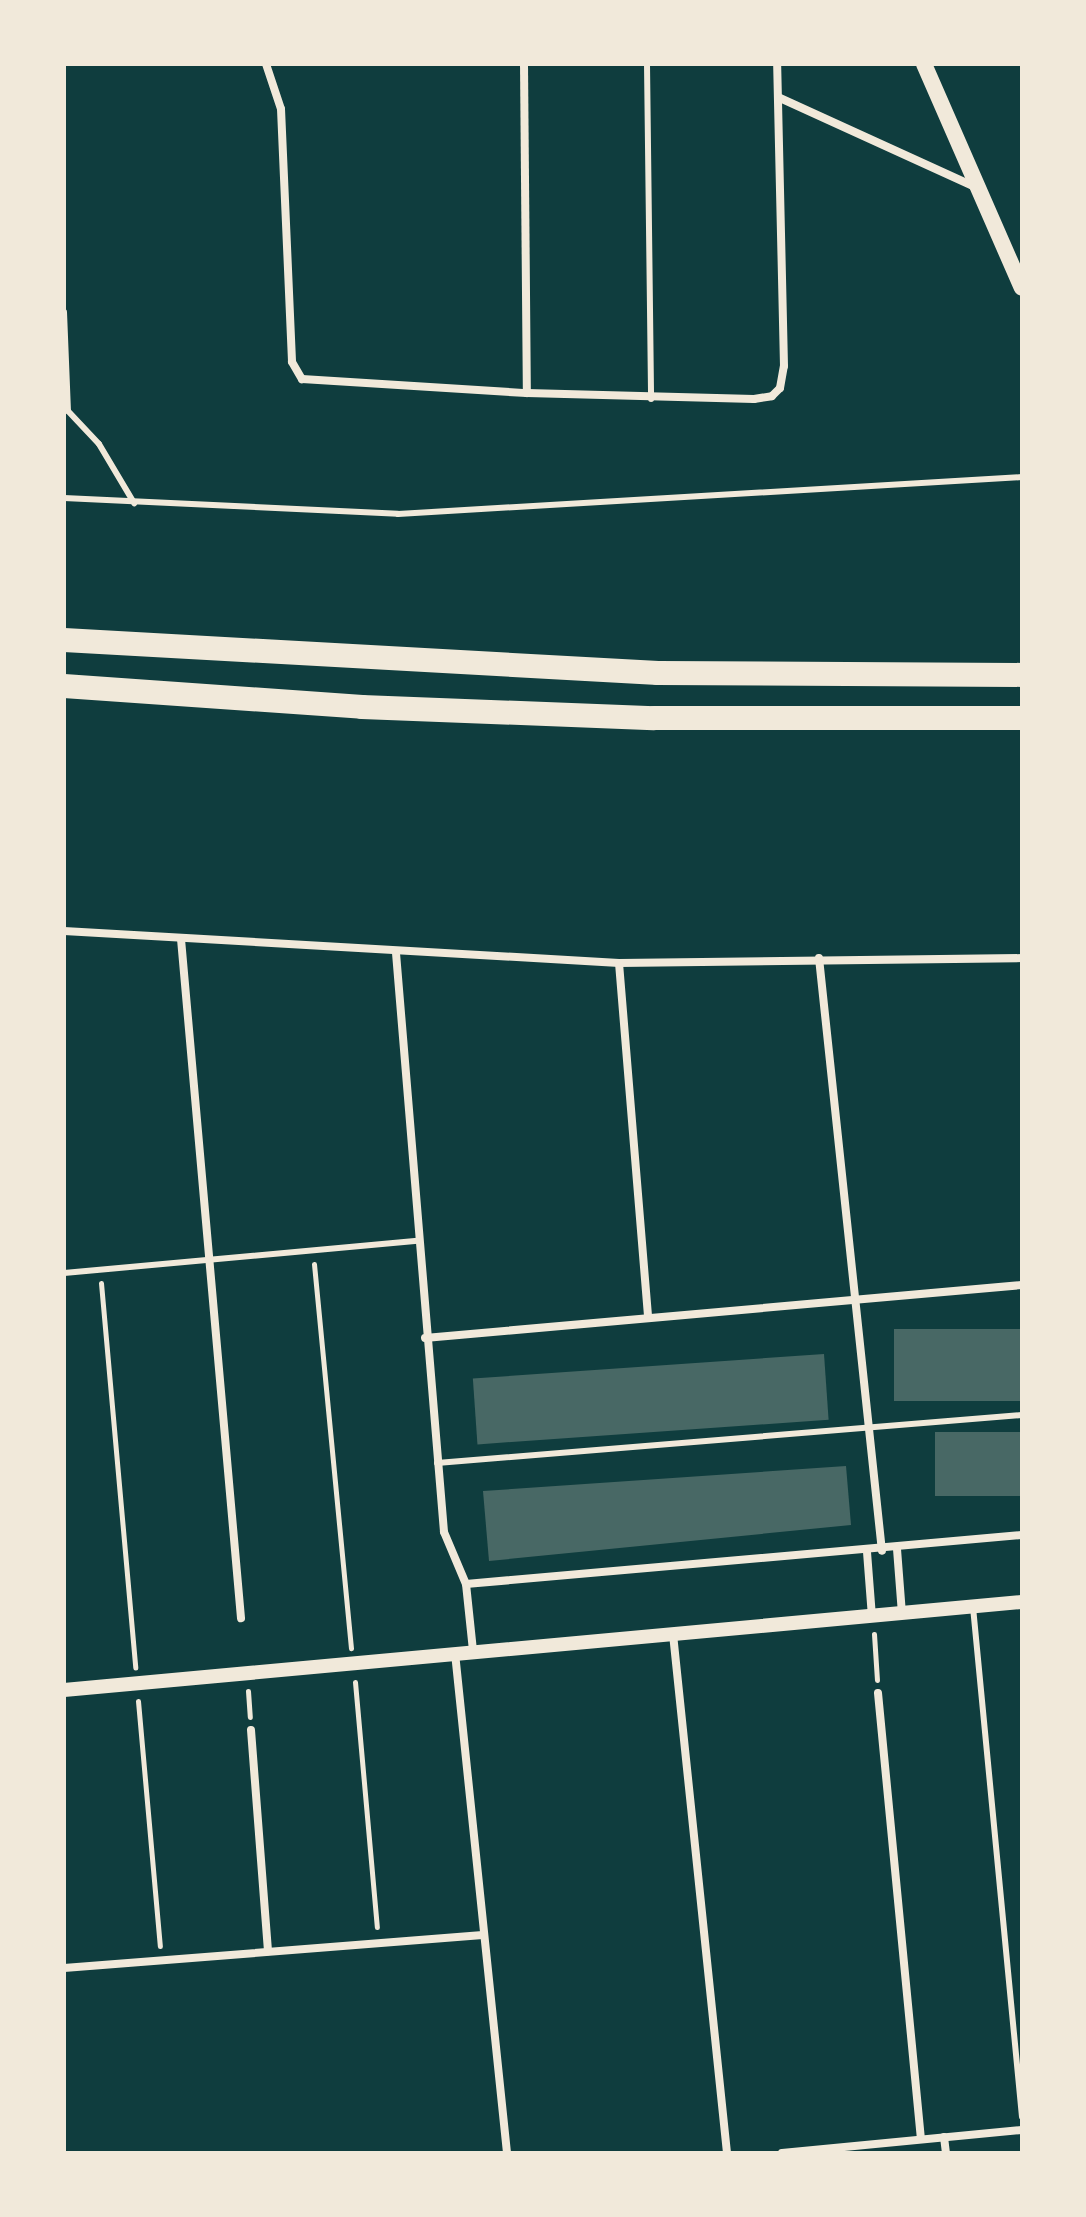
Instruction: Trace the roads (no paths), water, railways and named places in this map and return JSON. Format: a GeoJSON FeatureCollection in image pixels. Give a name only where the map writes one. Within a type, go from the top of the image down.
{"type":"FeatureCollection","features":[{"type":"Feature","properties":{"kind":"highway"},"geometry":{"type":"LineString","coordinates":[[64,640],[658,673],[1022,675]]}},
{"type":"Feature","properties":{"kind":"highway"},"geometry":{"type":"LineString","coordinates":[[64,686],[347,706],[624,717],[1022,718]]}},
{"type":"Feature","properties":{"kind":"main road"},"geometry":{"type":"LineString","coordinates":[[924,64],[1022,288]]}},
{"type":"Feature","properties":{"kind":"street"},"geometry":{"type":"LineString","coordinates":[[266,64],[281,109],[292,362],[302,379],[651,399],[754,399],[772,396],[780,388],[784,366],[777,64]]}},
{"type":"Feature","properties":{"kind":"street"},"geometry":{"type":"LineString","coordinates":[[524,64],[527,393]]}},
{"type":"Feature","properties":{"kind":"street"},"geometry":{"type":"LineString","coordinates":[[780,98],[979,189]]}},
{"type":"Feature","properties":{"kind":"street"},"geometry":{"type":"LineString","coordinates":[[64,931],[396,953],[619,963],[819,958],[1022,958]]}},
{"type":"Feature","properties":{"kind":"street"},"geometry":{"type":"LineString","coordinates":[[181,939],[241,1618]]}},
{"type":"Feature","properties":{"kind":"street"},"geometry":{"type":"LineString","coordinates":[[396,953],[425,1338],[444,1532],[466,1584],[473,1651]]}},
{"type":"Feature","properties":{"kind":"street"},"geometry":{"type":"LineString","coordinates":[[819,958],[882,1551]]}},
{"type":"Feature","properties":{"kind":"street"},"geometry":{"type":"LineString","coordinates":[[619,963],[648,1318]]}},
{"type":"Feature","properties":{"kind":"street"},"geometry":{"type":"LineString","coordinates":[[425,1338],[1022,1285]]}},
{"type":"Feature","properties":{"kind":"street"},"geometry":{"type":"LineString","coordinates":[[466,1584],[882,1551],[1022,1535]]}},
{"type":"Feature","properties":{"kind":"street"},"geometry":{"type":"LineString","coordinates":[[897,1549],[902,1614]]}},
{"type":"Feature","properties":{"kind":"street"},"geometry":{"type":"LineString","coordinates":[[867,1552],[872,1618]]}},
{"type":"Feature","properties":{"kind":"street"},"geometry":{"type":"LineString","coordinates":[[64,1690],[1022,1602]]}},
{"type":"Feature","properties":{"kind":"street"},"geometry":{"type":"LineString","coordinates":[[673,1634],[727,2153]]}},
{"type":"Feature","properties":{"kind":"street"},"geometry":{"type":"LineString","coordinates":[[455,1653],[507,2153]]}},
{"type":"Feature","properties":{"kind":"street"},"geometry":{"type":"LineString","coordinates":[[878,1693],[921,2139]]}},
{"type":"Feature","properties":{"kind":"street"},"geometry":{"type":"LineString","coordinates":[[251,1730],[268,1951]]}},
{"type":"Feature","properties":{"kind":"street"},"geometry":{"type":"LineString","coordinates":[[64,1968],[483,1935]]}},
{"type":"Feature","properties":{"kind":"street"},"geometry":{"type":"LineString","coordinates":[[782,2153],[830,2151],[1022,2130]]}},
{"type":"Feature","properties":{"kind":"street"},"geometry":{"type":"LineString","coordinates":[[944,2137],[946,2153]]}},
{"type":"Feature","properties":{"kind":"lane"},"geometry":{"type":"LineString","coordinates":[[647,64],[651,399]]}},
{"type":"Feature","properties":{"kind":"lane"},"geometry":{"type":"LineString","coordinates":[[64,312],[68,411],[99,444],[134,503]]}},
{"type":"Feature","properties":{"kind":"lane"},"geometry":{"type":"LineString","coordinates":[[64,498],[398,514],[834,493],[1022,477]]}},
{"type":"Feature","properties":{"kind":"lane"},"geometry":{"type":"LineString","coordinates":[[64,1273],[418,1241]]}},
{"type":"Feature","properties":{"kind":"lane"},"geometry":{"type":"LineString","coordinates":[[437,1463],[1022,1415]]}},
{"type":"Feature","properties":{"kind":"lane"},"geometry":{"type":"LineString","coordinates":[[973,1607],[1022,2117]]}}]}
